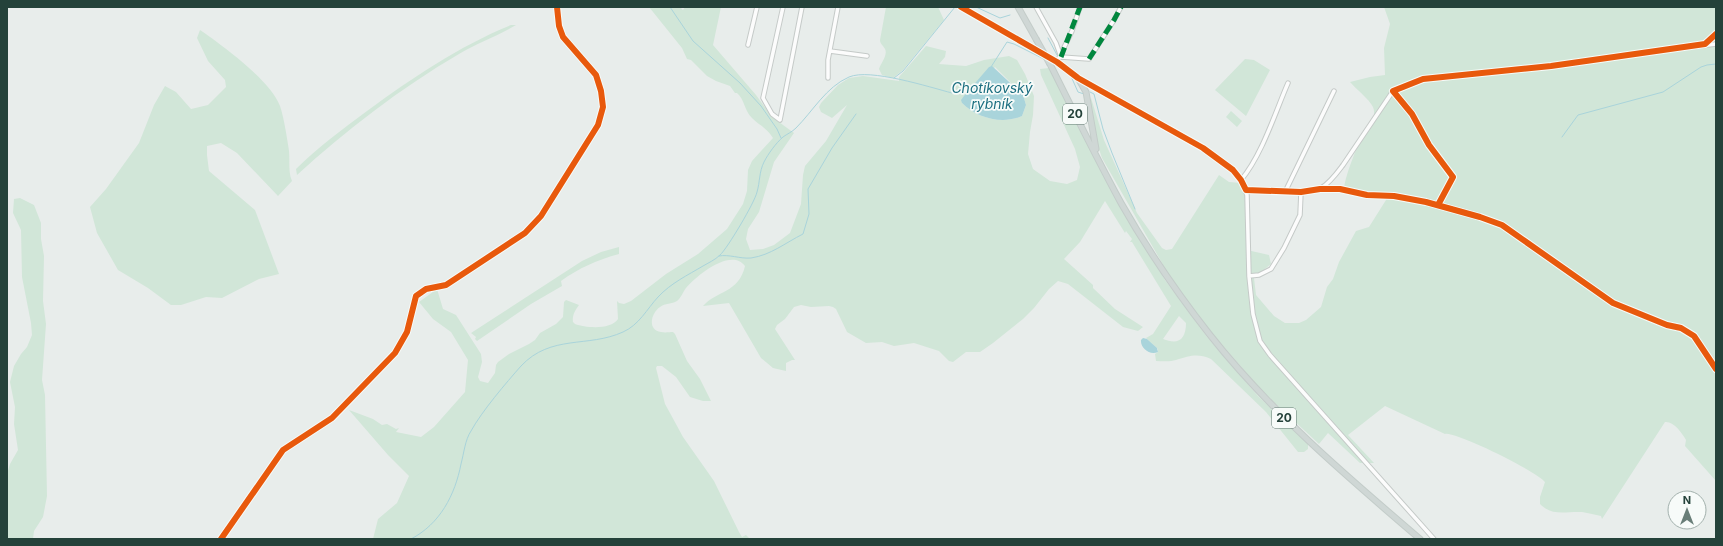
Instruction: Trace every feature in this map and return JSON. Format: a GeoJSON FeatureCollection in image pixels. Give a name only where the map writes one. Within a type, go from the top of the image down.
{"type":"FeatureCollection","features":[{"type":"Feature","properties":{"kind":"main road","name":"20"},"geometry":{"type":"LineString","coordinates":[[1018,7],[1050,64],[1100,164],[1128,214],[1160,266],[1193,312],[1235,365],[1261,394],[1309,442],[1420,539]]}},
{"type":"Feature","properties":{"kind":"main road"},"geometry":{"type":"LineString","coordinates":[[1078,78],[1086,92],[1093,136],[1100,164]]}},
{"type":"Feature","properties":{"kind":"street"},"geometry":{"type":"LineString","coordinates":[[221,539],[283,450],[332,418],[395,353],[407,332],[416,296],[426,289],[446,285],[525,233],[541,216],[598,125],[604,107],[598,80],[591,69],[563,37],[559,26],[557,7]]}},
{"type":"Feature","properties":{"kind":"street"},"geometry":{"type":"LineString","coordinates":[[748,45],[757,7]]}},
{"type":"Feature","properties":{"kind":"street"},"geometry":{"type":"LineString","coordinates":[[783,7],[763,98],[772,114],[780,120],[802,7]]}},
{"type":"Feature","properties":{"kind":"street"},"geometry":{"type":"LineString","coordinates":[[828,78],[827,69],[838,7]]}},
{"type":"Feature","properties":{"kind":"street"},"geometry":{"type":"LineString","coordinates":[[961,7],[1058,62],[1078,78],[1203,148],[1229,166],[1241,180],[1246,190],[1249,276],[1255,325],[1264,347],[1434,539]]}},
{"type":"Feature","properties":{"kind":"street"},"geometry":{"type":"LineString","coordinates":[[1036,7],[1056,43],[1061,57]]}},
{"type":"Feature","properties":{"kind":"street"},"geometry":{"type":"LineString","coordinates":[[1058,62],[1080,7]]}},
{"type":"Feature","properties":{"kind":"street"},"geometry":{"type":"LineString","coordinates":[[1061,57],[1089,59],[1121,7]]}},
{"type":"Feature","properties":{"kind":"street"},"geometry":{"type":"LineString","coordinates":[[1705,44],[1716,34]]}},
{"type":"Feature","properties":{"kind":"street"},"geometry":{"type":"LineString","coordinates":[[1246,190],[1286,190],[1301,192],[1320,189],[1335,175],[1393,91],[1398,87],[1423,79],[1545,67],[1705,44],[1716,44]]}},
{"type":"Feature","properties":{"kind":"street"},"geometry":{"type":"LineString","coordinates":[[830,51],[867,56]]}},
{"type":"Feature","properties":{"kind":"street"},"geometry":{"type":"LineString","coordinates":[[1241,180],[1259,152],[1288,83]]}},
{"type":"Feature","properties":{"kind":"street"},"geometry":{"type":"LineString","coordinates":[[1286,190],[1334,92]]}},
{"type":"Feature","properties":{"kind":"street"},"geometry":{"type":"LineString","coordinates":[[1249,276],[1259,275],[1271,268],[1284,248],[1300,215],[1301,192]]}},
{"type":"Feature","properties":{"kind":"green space"},"geometry":{"type":"Polygon","coordinates":[[[649,7],[680,7],[683,10],[685,7],[721,7],[713,45],[756,95],[772,117],[794,133],[774,162],[759,212],[748,229],[746,239],[750,250],[763,249],[774,245],[790,233],[801,204],[805,166],[826,141],[847,105],[832,118],[821,112],[819,107],[821,103],[838,85],[849,78],[863,76],[899,81],[899,77],[926,46],[946,51],[945,57],[939,64],[966,66],[984,60],[1009,56],[1017,60],[1025,74],[1034,96],[1028,154],[1033,169],[1050,181],[1067,184],[1077,180],[1080,167],[1075,149],[1041,75],[1040,69],[1049,68],[1106,179],[1165,280],[1207,337],[1258,396],[1308,443],[1308,449],[1304,452],[1298,452],[1266,412],[1211,359],[1202,356],[1194,356],[1171,361],[1156,361],[1155,354],[1158,352],[1158,349],[1146,338],[1153,334],[1171,306],[1132,242],[1130,242],[1132,239],[1126,231],[1125,233],[1105,201],[1080,242],[1064,259],[1093,285],[1093,288],[1115,309],[1143,327],[1138,331],[1123,327],[1068,284],[1058,281],[1049,289],[1023,319],[993,343],[980,352],[966,352],[953,362],[949,361],[939,351],[914,343],[894,346],[882,342],[866,343],[847,332],[836,309],[833,307],[811,307],[801,305],[794,307],[775,329],[795,360],[786,363],[786,371],[773,368],[761,358],[729,303],[703,306],[714,297],[733,287],[738,282],[745,266],[739,261],[723,261],[714,265],[697,277],[686,288],[677,301],[660,307],[654,313],[652,325],[657,331],[673,332],[675,334],[687,361],[700,379],[711,401],[703,401],[690,397],[676,377],[662,366],[657,366],[656,368],[665,404],[683,437],[714,481],[742,537],[746,535],[750,539],[373,539],[378,519],[397,503],[409,476],[388,455],[349,410],[373,419],[382,425],[387,424],[396,429],[399,428],[396,432],[421,437],[434,427],[465,392],[468,360],[451,332],[433,319],[419,302],[437,289],[443,309],[456,315],[481,354],[482,362],[478,377],[480,381],[488,383],[495,373],[498,362],[509,354],[535,340],[540,333],[556,324],[563,317],[564,302],[566,300],[579,305],[573,315],[573,322],[575,324],[598,327],[615,323],[618,319],[617,301],[624,304],[631,301],[666,274],[698,254],[727,229],[743,204],[747,191],[748,170],[752,161],[773,138],[768,131],[749,115],[742,99],[730,86],[707,76],[691,60],[687,59],[682,48],[649,7]],[[995,67],[962,103],[975,113],[998,120],[1014,119],[1022,116],[1026,105],[1023,95],[995,67]],[[1179,316],[1163,339],[1168,341],[1177,341],[1183,337],[1185,334],[1186,323],[1179,316]]]}},
{"type":"Feature","properties":{"kind":"green space"},"geometry":{"type":"Polygon","coordinates":[[[886,7],[938,7],[944,20],[903,70],[893,78],[882,75],[879,69],[886,54],[880,40],[886,7]]]}},
{"type":"Feature","properties":{"kind":"green space"},"geometry":{"type":"Polygon","coordinates":[[[1384,7],[1716,7],[1716,481],[1685,446],[1686,440],[1675,425],[1665,422],[1602,519],[1601,516],[1582,512],[1550,511],[1540,504],[1540,497],[1545,482],[1528,470],[1479,445],[1452,435],[1445,434],[1385,406],[1348,435],[1374,463],[1360,463],[1328,433],[1319,444],[1263,392],[1212,333],[1170,277],[1102,158],[1097,143],[1090,101],[1091,98],[1104,140],[1137,213],[1162,248],[1166,250],[1172,249],[1219,175],[1229,182],[1241,183],[1246,198],[1247,207],[1247,250],[1269,255],[1271,264],[1254,278],[1256,295],[1274,316],[1285,323],[1299,323],[1306,320],[1321,307],[1327,287],[1333,279],[1339,262],[1356,231],[1369,227],[1386,200],[1384,195],[1344,187],[1356,150],[1371,125],[1374,113],[1373,107],[1369,101],[1350,82],[1385,75],[1384,48],[1390,24],[1384,7]]]}},
{"type":"Feature","properties":{"kind":"green space"},"geometry":{"type":"Polygon","coordinates":[[[511,25],[516,25],[459,54],[395,95],[354,126],[297,175],[296,169],[313,153],[367,111],[401,87],[454,53],[511,25]]]}},
{"type":"Feature","properties":{"kind":"green space"},"geometry":{"type":"Polygon","coordinates":[[[200,30],[245,64],[257,75],[275,96],[280,106],[284,122],[292,181],[278,196],[237,153],[221,143],[207,146],[209,171],[255,210],[279,274],[259,279],[222,298],[206,297],[181,305],[171,305],[148,288],[118,270],[97,233],[90,207],[106,189],[139,143],[154,105],[165,86],[176,92],[191,109],[208,105],[226,87],[225,80],[208,61],[197,38],[200,30]]]}},
{"type":"Feature","properties":{"kind":"green space"},"geometry":{"type":"Polygon","coordinates":[[[1245,59],[1254,60],[1270,70],[1246,116],[1215,90],[1245,59]]]}},
{"type":"Feature","properties":{"kind":"green space"},"geometry":{"type":"Polygon","coordinates":[[[1231,111],[1242,121],[1237,127],[1226,117],[1231,111]]]}},
{"type":"Feature","properties":{"kind":"green space"},"geometry":{"type":"Polygon","coordinates":[[[20,198],[34,205],[41,223],[41,239],[44,256],[43,301],[46,324],[42,380],[45,395],[47,496],[43,517],[34,531],[33,539],[7,539],[7,474],[10,464],[18,450],[14,424],[15,407],[10,382],[14,366],[27,347],[32,335],[22,277],[21,230],[13,213],[14,199],[20,198]]]}},
{"type":"Feature","properties":{"kind":"green space"},"geometry":{"type":"Polygon","coordinates":[[[619,247],[619,254],[581,268],[561,281],[562,286],[531,304],[477,341],[475,339],[476,337],[471,333],[582,261],[601,252],[619,247]]]}},
{"type":"Feature","properties":{"kind":"water","name":"Chotíkovský rybník"},"geometry":{"type":"Polygon","coordinates":[[[992,66],[1023,95],[1026,105],[1022,116],[1014,119],[998,120],[975,113],[962,103],[961,100],[964,96],[989,67],[992,66]]]}},
{"type":"Feature","properties":{"kind":"water"},"geometry":{"type":"Polygon","coordinates":[[[1143,338],[1147,339],[1157,348],[1158,352],[1152,353],[1146,350],[1141,343],[1143,338]]]}},
{"type":"Feature","properties":{"kind":"waterway"},"geometry":{"type":"LineString","coordinates":[[670,7],[693,41],[740,83],[761,106],[777,129],[781,138]]}},
{"type":"Feature","properties":{"kind":"waterway"},"geometry":{"type":"LineString","coordinates":[[894,78],[903,71],[955,7]]}},
{"type":"Feature","properties":{"kind":"waterway"},"geometry":{"type":"LineString","coordinates":[[976,7],[1000,18],[1010,15]]}},
{"type":"Feature","properties":{"kind":"waterway"},"geometry":{"type":"LineString","coordinates":[[1048,38],[1057,55]]}},
{"type":"Feature","properties":{"kind":"waterway"},"geometry":{"type":"LineString","coordinates":[[991,67],[1007,42],[1044,59]]}},
{"type":"Feature","properties":{"kind":"waterway"},"geometry":{"type":"LineString","coordinates":[[1562,137],[1578,115],[1663,92],[1701,67],[1716,64]]}},
{"type":"Feature","properties":{"kind":"waterway"},"geometry":{"type":"LineString","coordinates":[[1070,74],[1078,92],[1084,94]]}},
{"type":"Feature","properties":{"kind":"waterway"},"geometry":{"type":"LineString","coordinates":[[411,539],[430,525],[445,508],[455,487],[469,435],[488,406],[521,366],[533,356],[545,349],[557,345],[610,337],[629,329],[668,288],[718,257],[724,251],[734,235],[755,197],[762,166],[770,152],[783,137],[796,128],[833,87],[849,77],[871,75],[900,79],[952,93]]}},
{"type":"Feature","properties":{"kind":"waterway"},"geometry":{"type":"LineString","coordinates":[[1090,92],[1094,94],[1103,129],[1135,209]]}},
{"type":"Feature","properties":{"kind":"waterway"},"geometry":{"type":"LineString","coordinates":[[719,256],[751,258],[765,254],[803,234],[809,214],[808,189],[832,148],[856,114]]}},
{"type":"Feature","properties":{"kind":"marked path"},"geometry":{"type":"LineString","coordinates":[[1061,57],[1080,7]]}},
{"type":"Feature","properties":{"kind":"marked path"},"geometry":{"type":"LineString","coordinates":[[1089,59],[1121,7]]}},
{"type":"Feature","properties":{"kind":"cycle path"},"geometry":{"type":"LineString","coordinates":[[221,539],[283,450],[332,418],[395,353],[407,332],[416,296],[426,289],[446,285],[525,233],[541,216],[598,125],[603,107],[601,91],[596,75],[563,37],[559,26],[557,7]]}},
{"type":"Feature","properties":{"kind":"cycle path"},"geometry":{"type":"LineString","coordinates":[[961,7],[1057,62],[1078,78],[1203,148],[1233,170],[1241,180],[1246,190],[1301,192],[1320,189],[1340,189],[1367,195],[1394,196],[1426,202],[1480,217],[1502,225],[1613,303],[1667,325],[1681,328],[1694,336],[1716,369]]}},
{"type":"Feature","properties":{"kind":"cycle path"},"geometry":{"type":"LineString","coordinates":[[1438,205],[1453,177],[1429,145],[1412,114],[1393,91],[1423,79],[1551,66],[1705,44],[1716,34]]}}]}
